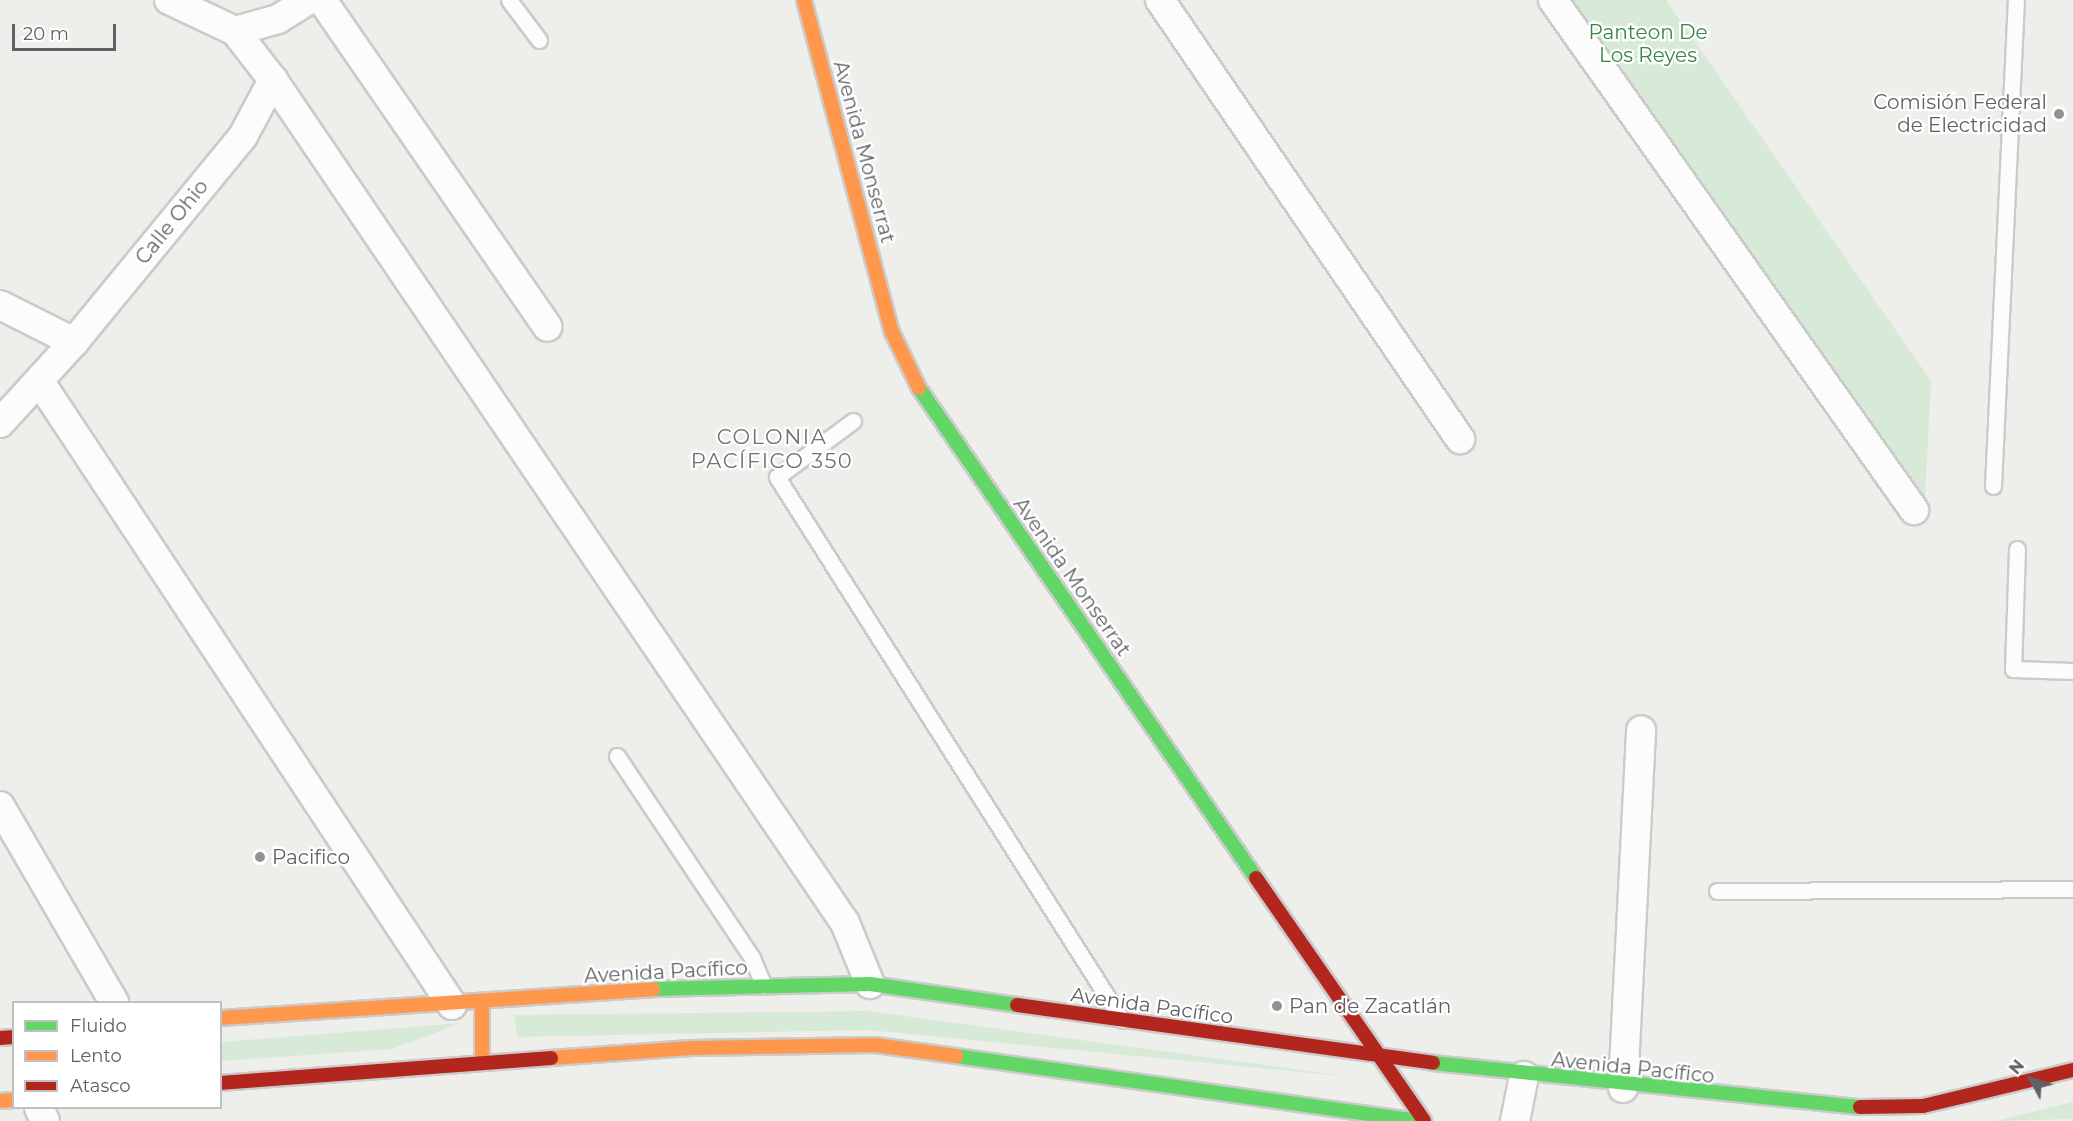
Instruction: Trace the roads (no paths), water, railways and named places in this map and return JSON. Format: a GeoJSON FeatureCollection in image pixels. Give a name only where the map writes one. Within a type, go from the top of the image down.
{"type":"FeatureCollection","features":[{"type":"Feature","properties":{"kind":"street"},"geometry":{"type":"LineString","coordinates":[[169,0],[235,31],[273,80],[845,923],[870,984]]}},
{"type":"Feature","properties":{"kind":"street"},"geometry":{"type":"LineString","coordinates":[[235,31],[278,19],[309,0]]}},
{"type":"Feature","properties":{"kind":"street"},"geometry":{"type":"LineString","coordinates":[[322,0],[548,327]]}},
{"type":"Feature","properties":{"kind":"street","name":"Avenida Monserrat"},"geometry":{"type":"LineString","coordinates":[[804,0],[892,332],[923,396],[1424,1121]]}},
{"type":"Feature","properties":{"kind":"street"},"geometry":{"type":"LineString","coordinates":[[1160,0],[1460,439]]}},
{"type":"Feature","properties":{"kind":"street"},"geometry":{"type":"LineString","coordinates":[[1553,0],[1914,510]]}},
{"type":"Feature","properties":{"kind":"street","name":"Calle Ohio"},"geometry":{"type":"LineString","coordinates":[[0,423],[74,342],[243,136],[273,80]]}},
{"type":"Feature","properties":{"kind":"street"},"geometry":{"type":"LineString","coordinates":[[0,305],[74,342]]}},
{"type":"Feature","properties":{"kind":"street"},"geometry":{"type":"LineString","coordinates":[[40,381],[452,1005]]}},
{"type":"Feature","properties":{"kind":"street"},"geometry":{"type":"LineString","coordinates":[[1623,1088],[1641,730]]}},
{"type":"Feature","properties":{"kind":"street"},"geometry":{"type":"LineString","coordinates":[[0,806],[113,1001]]}},
{"type":"Feature","properties":{"kind":"street","name":"Avenida Pacífico"},"geometry":{"type":"LineString","coordinates":[[222,1018],[764,986],[870,984],[1125,1024],[1377,1055],[1524,1076],[1833,1108],[1923,1106],[2073,1070]]}},
{"type":"Feature","properties":{"kind":"street"},"geometry":{"type":"LineString","coordinates":[[482,1003],[482,1061]]}},
{"type":"Feature","properties":{"kind":"street"},"geometry":{"type":"LineString","coordinates":[[222,1083],[482,1061],[691,1048],[875,1045],[1419,1121]]}},
{"type":"Feature","properties":{"kind":"street"},"geometry":{"type":"LineString","coordinates":[[1515,1121],[1524,1076]]}},
{"type":"Feature","properties":{"kind":"lane"},"geometry":{"type":"LineString","coordinates":[[509,0],[539,40]]}},
{"type":"Feature","properties":{"kind":"lane"},"geometry":{"type":"LineString","coordinates":[[1992,486],[2016,0]]}},
{"type":"Feature","properties":{"kind":"lane"},"geometry":{"type":"LineString","coordinates":[[853,421],[777,477],[1125,1024]]}},
{"type":"Feature","properties":{"kind":"lane"},"geometry":{"type":"LineString","coordinates":[[2017,549],[2013,669],[2073,671]]}},
{"type":"Feature","properties":{"kind":"lane"},"geometry":{"type":"LineString","coordinates":[[617,756],[752,958],[764,986]]}},
{"type":"Feature","properties":{"kind":"lane"},"geometry":{"type":"LineString","coordinates":[[1717,891],[2073,889]]}},
{"type":"Feature","properties":{"kind":"place","name":"Comisión Federal de Electricidad"},"geometry":{"type":"Point","coordinates":[2059,114]}},
{"type":"Feature","properties":{"kind":"place","name":"Pacifico"},"geometry":{"type":"Point","coordinates":[260,857]}},
{"type":"Feature","properties":{"kind":"place","name":"Pan de Zacatlán"},"geometry":{"type":"Point","coordinates":[1277,1006]}},
{"type":"Feature","properties":{"kind":"district","name":"COLONIA PACÍFICO 350"},"geometry":{"type":"Point","coordinates":[772,449]}},
{"type":"Feature","properties":{"kind":"park label","name":"Panteon De Los Reyes"},"geometry":{"type":"Point","coordinates":[1648,44]}}]}
